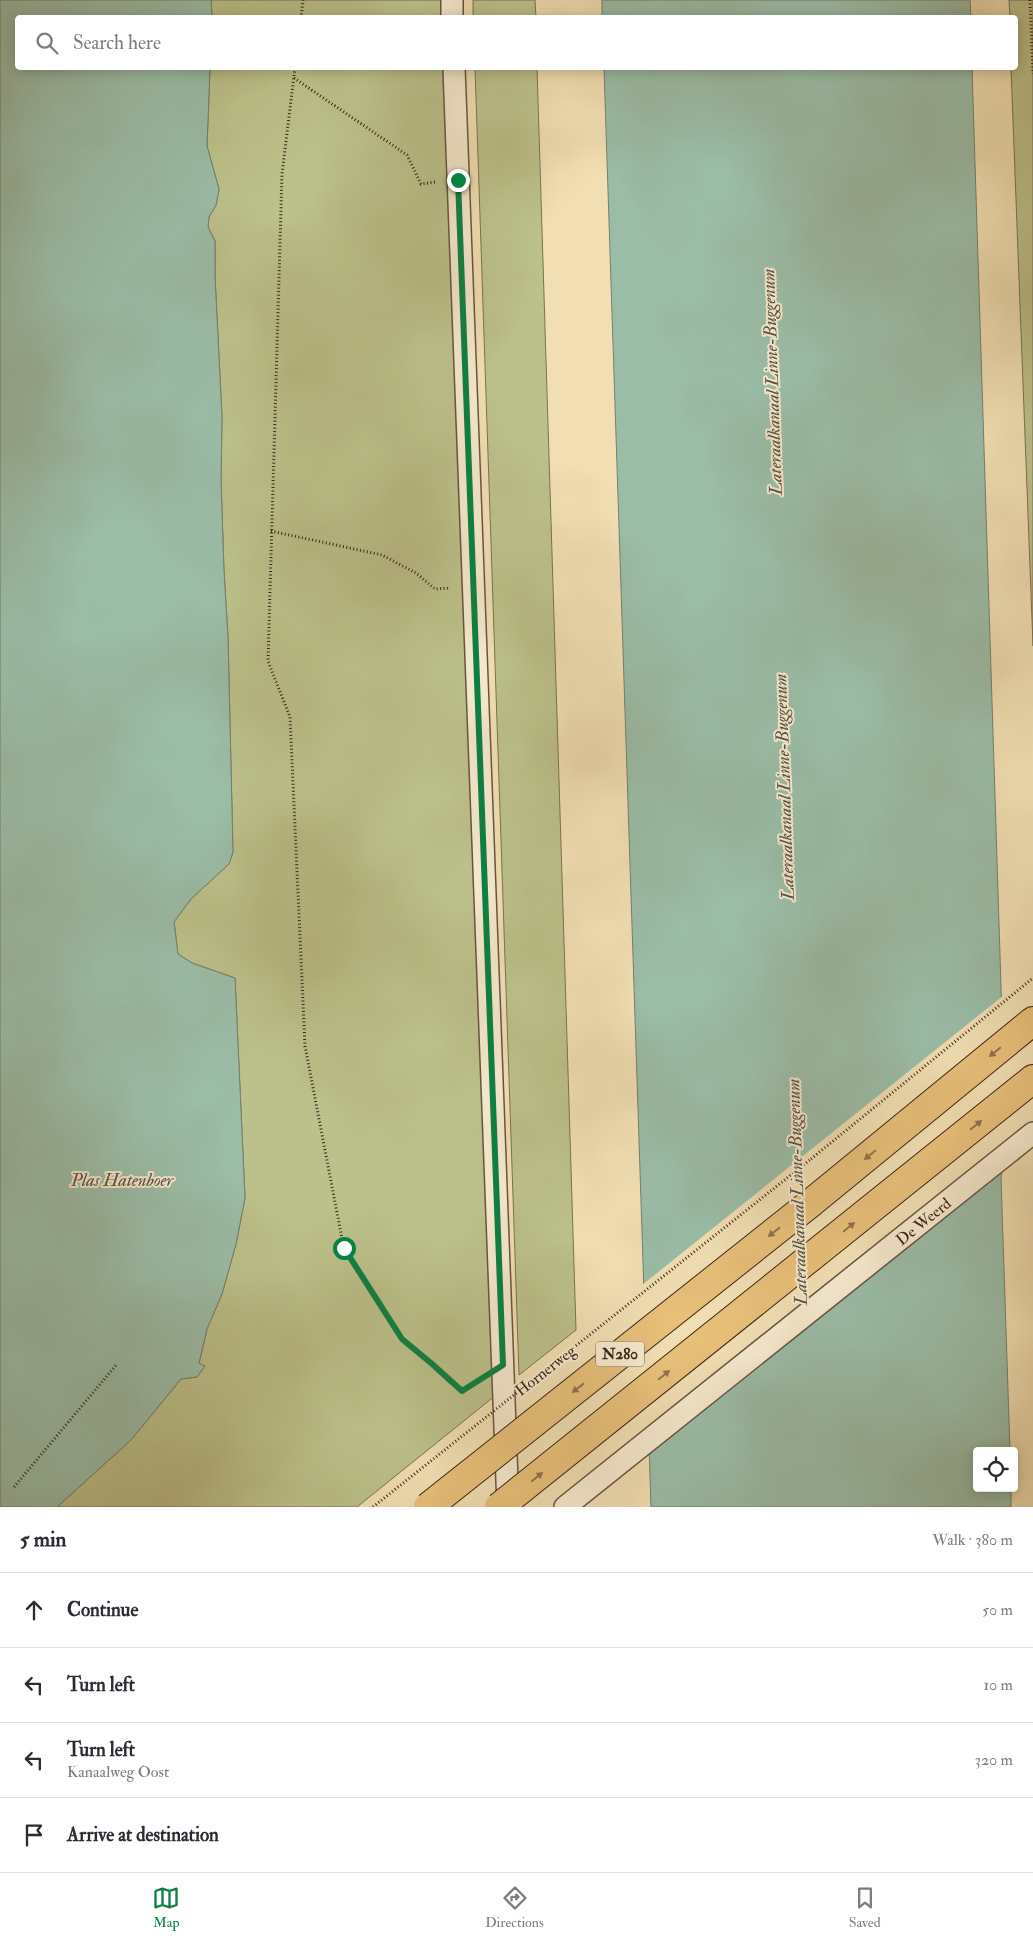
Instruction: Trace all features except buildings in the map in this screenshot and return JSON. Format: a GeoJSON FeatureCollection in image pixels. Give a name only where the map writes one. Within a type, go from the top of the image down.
{"type":"FeatureCollection","features":[{"type":"Feature","properties":{"kind":"highway","name":"N280"},"geometry":{"type":"LineString","coordinates":[[428,1507],[812,1202],[1033,1021]]}},
{"type":"Feature","properties":{"kind":"highway","name":"N280"},"geometry":{"type":"LineString","coordinates":[[499,1507],[1033,1079]]}},
{"type":"Feature","properties":{"kind":"street"},"geometry":{"type":"LineString","coordinates":[[452,0],[452,15]]}},
{"type":"Feature","properties":{"kind":"street"},"geometry":{"type":"LineString","coordinates":[[454,70],[508,1507]]}},
{"type":"Feature","properties":{"kind":"street","name":"De Weerd"},"geometry":{"type":"LineString","coordinates":[[565,1507],[814,1310],[1033,1133]]}},
{"type":"Feature","properties":{"kind":"path"},"geometry":{"type":"LineString","coordinates":[[301,15],[303,0]]}},
{"type":"Feature","properties":{"kind":"path"},"geometry":{"type":"LineString","coordinates":[[1030,0],[1033,74]]}},
{"type":"Feature","properties":{"kind":"path"},"geometry":{"type":"LineString","coordinates":[[295,70],[282,174],[268,661],[290,716],[306,1046],[344,1248],[402,1339],[462,1391]]}},
{"type":"Feature","properties":{"kind":"path"},"geometry":{"type":"LineString","coordinates":[[294,78],[407,155],[421,184]]}},
{"type":"Feature","properties":{"kind":"path"},"geometry":{"type":"LineString","coordinates":[[271,531],[382,555],[416,573],[435,589]]}},
{"type":"Feature","properties":{"kind":"path","name":"Hornerweg"},"geometry":{"type":"LineString","coordinates":[[373,1507],[811,1159],[1033,978]]}},
{"type":"Feature","properties":{"kind":"path"},"geometry":{"type":"LineString","coordinates":[[14,1487],[117,1364]]}},
{"type":"Feature","properties":{"kind":"path"},"geometry":{"type":"LineString","coordinates":[[462,1391],[503,1365]]}},
{"type":"Feature","properties":{"kind":"path"},"geometry":{"type":"LineString","coordinates":[[451,1382],[462,1391]]}},
{"type":"Feature","properties":{"kind":"green space"},"geometry":{"type":"Polygon","coordinates":[[[211,0],[442,0],[442,15],[212,15],[211,0]]]}},
{"type":"Feature","properties":{"kind":"green space"},"geometry":{"type":"Polygon","coordinates":[[[473,0],[535,0],[536,15],[473,15],[473,0]]]}},
{"type":"Feature","properties":{"kind":"green space"},"geometry":{"type":"Polygon","coordinates":[[[1009,0],[1033,0],[1033,646],[1011,70],[1018,70],[1018,15],[1010,15],[1009,0]]]}},
{"type":"Feature","properties":{"kind":"green space"},"geometry":{"type":"Polygon","coordinates":[[[210,70],[444,70],[496,1395],[357,1507],[57,1507],[131,1440],[181,1379],[197,1377],[205,1366],[199,1364],[207,1329],[222,1294],[236,1244],[245,1198],[235,978],[192,963],[178,954],[174,922],[191,899],[229,864],[233,852],[228,637],[221,480],[222,417],[215,241],[208,227],[209,217],[216,205],[219,189],[207,146],[210,70]]]}},
{"type":"Feature","properties":{"kind":"green space"},"geometry":{"type":"Polygon","coordinates":[[[475,70],[537,70],[576,1330],[519,1375],[475,70]]]}},
{"type":"Feature","properties":{"kind":"water","name":"Plas Hatenboer"},"geometry":{"type":"Polygon","coordinates":[[[0,0],[211,0],[212,15],[15,15],[15,70],[210,70],[207,146],[219,189],[216,205],[209,217],[208,227],[215,241],[222,417],[221,480],[228,637],[233,852],[229,864],[191,899],[174,922],[178,954],[192,963],[235,978],[245,1198],[236,1244],[222,1294],[207,1329],[199,1363],[205,1366],[197,1377],[181,1379],[131,1440],[57,1507],[0,1507],[0,0]]]}},
{"type":"Feature","properties":{"kind":"water"},"geometry":{"type":"Polygon","coordinates":[[[602,0],[970,0],[971,15],[602,15],[602,0]]]}},
{"type":"Feature","properties":{"kind":"water","name":"Lateraalkanaal Linne-Buggenum"},"geometry":{"type":"Polygon","coordinates":[[[604,70],[972,70],[1006,1145],[1001,1178],[1010,1447],[973,1447],[973,1492],[1011,1492],[1011,1507],[651,1507],[604,70]]]}},
{"type":"Feature","properties":{"kind":"pier"},"geometry":{"type":"Polygon","coordinates":[[[1004,995],[1009,1145],[647,1454],[642,1285],[1004,995]]]}},
{"type":"Feature","properties":{"kind":"route"},"geometry":{"type":"LineString","coordinates":[[344,1248],[402,1339],[462,1391],[503,1365],[458,180]]}}]}
